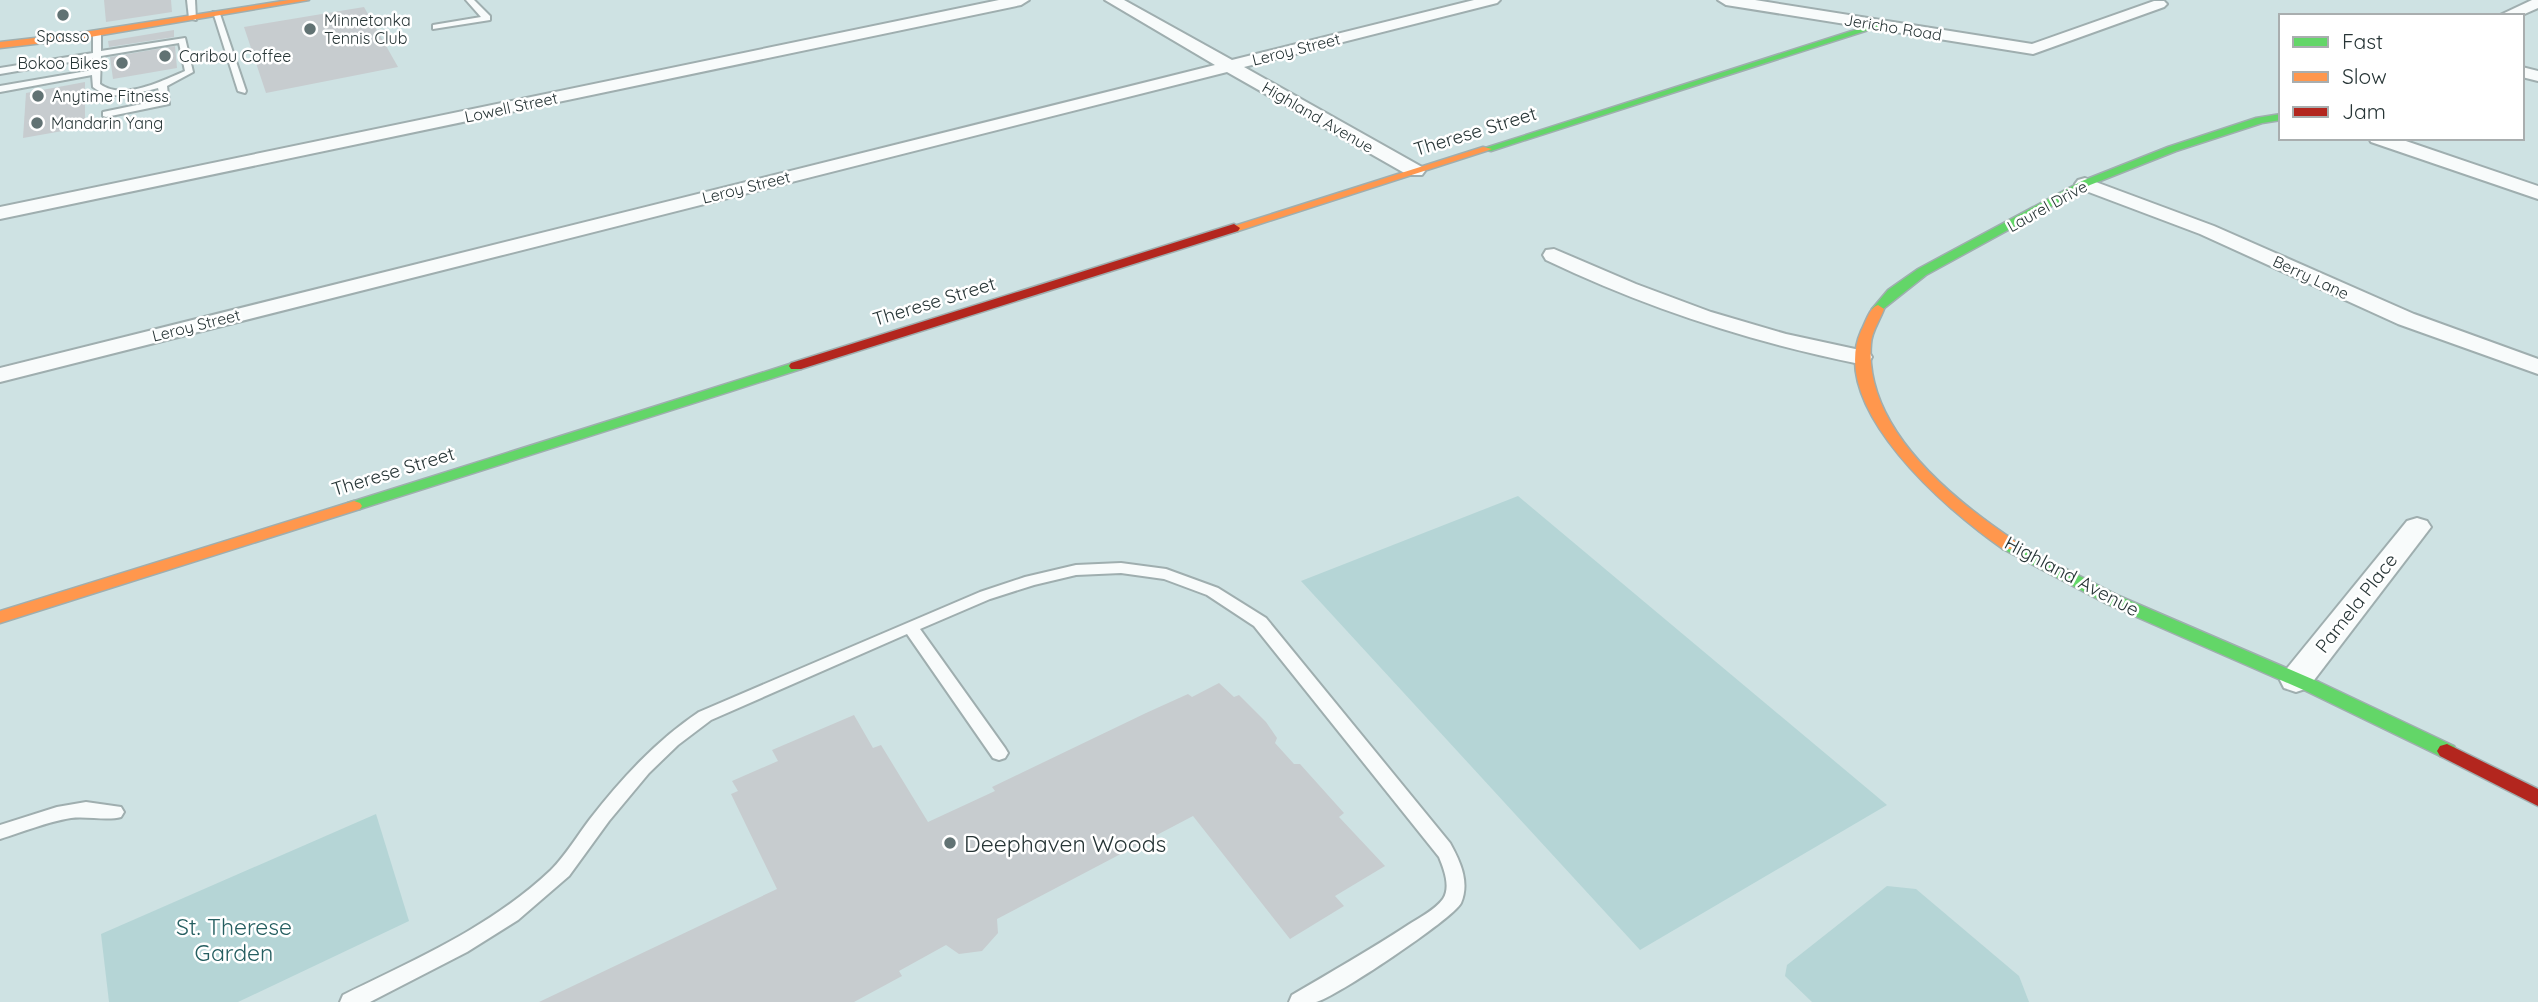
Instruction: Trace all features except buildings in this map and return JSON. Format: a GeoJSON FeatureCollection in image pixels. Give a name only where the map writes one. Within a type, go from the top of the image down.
{"type":"FeatureCollection","features":[{"type":"Feature","properties":{"kind":"street"},"geometry":{"type":"LineString","coordinates":[[0,46],[97,33],[194,5],[216,14],[305,0]]}},
{"type":"Feature","properties":{"kind":"street","name":"Lowell Street"},"geometry":{"type":"LineString","coordinates":[[0,213],[1021,0]]}},
{"type":"Feature","properties":{"kind":"street","name":"Highland Avenue"},"geometry":{"type":"LineString","coordinates":[[1113,0],[1415,172]]}},
{"type":"Feature","properties":{"kind":"street","name":"Leroy Street"},"geometry":{"type":"LineString","coordinates":[[0,374],[1492,0]]}},
{"type":"Feature","properties":{"kind":"street","name":"Jericho Road"},"geometry":{"type":"LineString","coordinates":[[1726,0],[2034,49],[2159,4],[2131,0]]}},
{"type":"Feature","properties":{"kind":"street"},"geometry":{"type":"LineString","coordinates":[[2511,14],[2538,3]]}},
{"type":"Feature","properties":{"kind":"street","name":"Therese Street"},"geometry":{"type":"LineString","coordinates":[[0,617],[1880,25]]}},
{"type":"Feature","properties":{"kind":"street"},"geometry":{"type":"LineString","coordinates":[[0,53],[78,36]]}},
{"type":"Feature","properties":{"kind":"street","name":"Laurel Drive"},"geometry":{"type":"LineString","coordinates":[[1860,357],[1867,326],[1883,302],[1934,265],[2003,231],[2043,205],[2085,184],[2248,125],[2279,117]]}},
{"type":"Feature","properties":{"kind":"street"},"geometry":{"type":"LineString","coordinates":[[2384,140],[2538,193]]}},
{"type":"Feature","properties":{"kind":"street","name":"Berry Lane"},"geometry":{"type":"LineString","coordinates":[[2085,184],[2207,230],[2406,320],[2538,367]]}},
{"type":"Feature","properties":{"kind":"street"},"geometry":{"type":"LineString","coordinates":[[1555,255],[1637,294],[1690,315],[1787,342],[1860,357]]}},
{"type":"Feature","properties":{"kind":"street","name":"Highland Avenue"},"geometry":{"type":"LineString","coordinates":[[1860,357],[1865,387],[1885,427],[1914,468],[1963,512],[2024,555],[2096,593],[2296,680],[2485,769],[2538,798]]}},
{"type":"Feature","properties":{"kind":"street","name":"Pamela Place"},"geometry":{"type":"LineString","coordinates":[[2296,680],[2417,527]]}},
{"type":"Feature","properties":{"kind":"lane"},"geometry":{"type":"LineString","coordinates":[[436,27],[486,18],[470,0]]}},
{"type":"Feature","properties":{"kind":"lane"},"geometry":{"type":"LineString","coordinates":[[216,14],[242,91]]}},
{"type":"Feature","properties":{"kind":"lane"},"geometry":{"type":"LineString","coordinates":[[0,71],[97,55],[181,40],[189,72],[162,85],[114,93],[104,92],[96,85],[97,72],[97,55],[97,33]]}},
{"type":"Feature","properties":{"kind":"lane"},"geometry":{"type":"LineString","coordinates":[[0,89],[97,72]]}},
{"type":"Feature","properties":{"kind":"lane"},"geometry":{"type":"LineString","coordinates":[[106,114],[166,102],[162,85]]}},
{"type":"Feature","properties":{"kind":"lane"},"geometry":{"type":"LineString","coordinates":[[350,1002],[493,928],[532,900],[561,873],[656,753],[705,716],[1028,579],[1103,567],[1178,578],[1239,605],[1260,622],[1451,859],[1456,888],[1451,905],[1428,923],[1299,1002]]}},
{"type":"Feature","properties":{"kind":"lane"},"geometry":{"type":"LineString","coordinates":[[910,627],[999,753]]}},
{"type":"Feature","properties":{"kind":"lane"},"geometry":{"type":"LineString","coordinates":[[0,832],[70,810],[95,807],[115,812]]}},
{"type":"Feature","properties":{"kind":"green space"},"geometry":{"type":"Polygon","coordinates":[[[1518,496],[1887,805],[1640,950],[1301,581],[1518,496]]]}},
{"type":"Feature","properties":{"kind":"green space","name":"St. Therese Garden"},"geometry":{"type":"Polygon","coordinates":[[[376,814],[409,921],[238,1002],[109,1002],[101,934],[376,814]]]}},
{"type":"Feature","properties":{"kind":"green space"},"geometry":{"type":"Polygon","coordinates":[[[1887,886],[1916,889],[2019,976],[2029,1002],[1812,1002],[1785,976],[1787,965],[1887,886]]]}},
{"type":"Feature","properties":{"kind":"traffic: fast"},"geometry":{"type":"LineString","coordinates":[[1487,149],[1880,25]]}},
{"type":"Feature","properties":{"kind":"traffic: fast"},"geometry":{"type":"LineString","coordinates":[[1878,309],[1893,293],[1922,272],[2086,183],[2172,149],[2260,120],[2279,117]]}},
{"type":"Feature","properties":{"kind":"traffic: fast"},"geometry":{"type":"LineString","coordinates":[[354,506],[796,366]]}},
{"type":"Feature","properties":{"kind":"traffic: fast"},"geometry":{"type":"LineString","coordinates":[[2009,545],[2113,600],[2312,687],[2447,751]]}},
{"type":"Feature","properties":{"kind":"traffic: slow"},"geometry":{"type":"LineString","coordinates":[[0,45],[78,36],[305,0]]}},
{"type":"Feature","properties":{"kind":"traffic: slow"},"geometry":{"type":"LineString","coordinates":[[1234,228],[1487,149]]}},
{"type":"Feature","properties":{"kind":"traffic: slow"},"geometry":{"type":"LineString","coordinates":[[1878,309],[1864,341],[1864,375],[1876,410],[1897,444],[1924,475],[1953,504],[2009,545]]}},
{"type":"Feature","properties":{"kind":"traffic: slow"},"geometry":{"type":"LineString","coordinates":[[0,617],[354,506]]}},
{"type":"Feature","properties":{"kind":"traffic: jam"},"geometry":{"type":"LineString","coordinates":[[796,366],[1234,228]]}},
{"type":"Feature","properties":{"kind":"traffic: jam"},"geometry":{"type":"LineString","coordinates":[[2447,751],[2538,798]]}},
{"type":"Feature","properties":{"kind":"place","name":"Spasso"},"geometry":{"type":"Point","coordinates":[63,15]}},
{"type":"Feature","properties":{"kind":"place","name":"Minnetonka Tennis Club"},"geometry":{"type":"Point","coordinates":[310,29]}},
{"type":"Feature","properties":{"kind":"place","name":"Caribou Coffee"},"geometry":{"type":"Point","coordinates":[165,56]}},
{"type":"Feature","properties":{"kind":"place","name":"Bokoo Bikes"},"geometry":{"type":"Point","coordinates":[122,63]}},
{"type":"Feature","properties":{"kind":"place","name":"Anytime Fitness"},"geometry":{"type":"Point","coordinates":[38,96]}},
{"type":"Feature","properties":{"kind":"place","name":"Mandarin Yang"},"geometry":{"type":"Point","coordinates":[37,123]}},
{"type":"Feature","properties":{"kind":"place","name":"Deephaven Woods"},"geometry":{"type":"Point","coordinates":[950,843]}}]}
